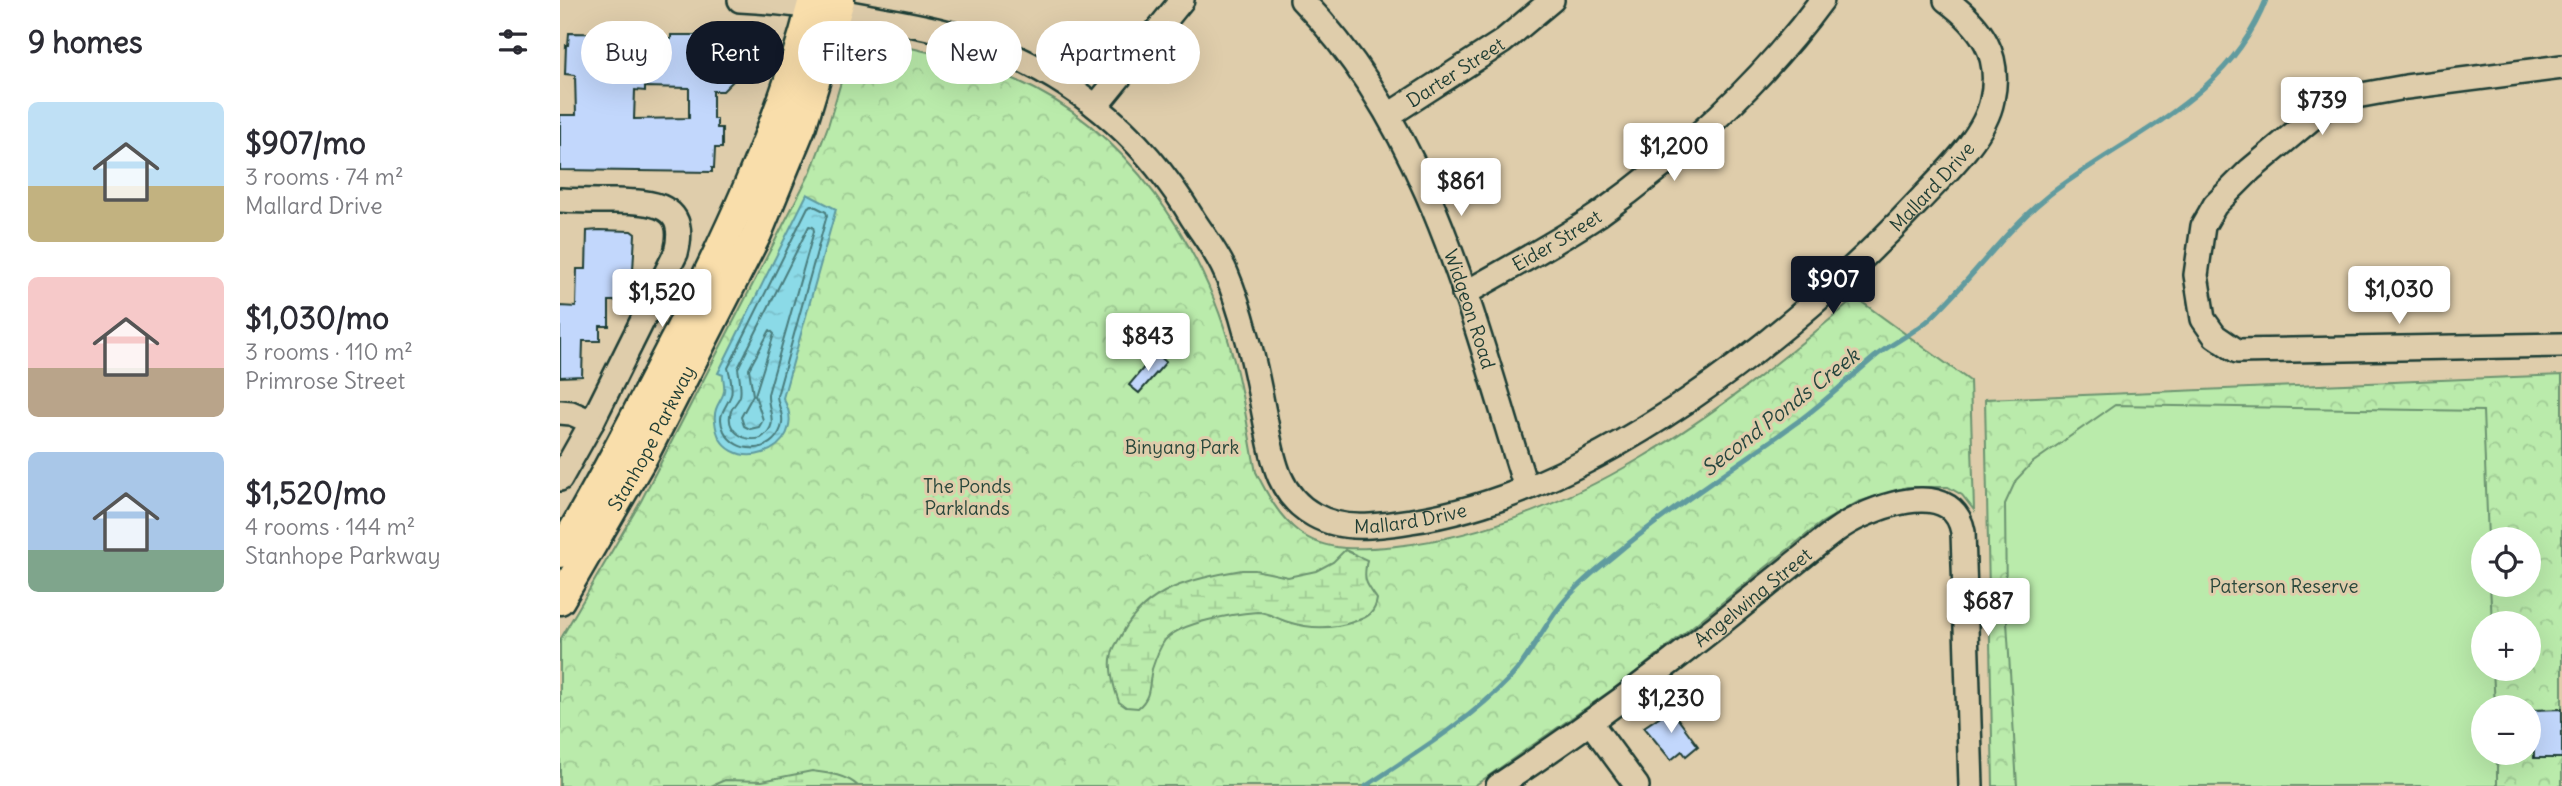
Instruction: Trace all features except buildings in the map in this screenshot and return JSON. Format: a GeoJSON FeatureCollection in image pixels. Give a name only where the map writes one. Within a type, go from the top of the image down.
{"type":"FeatureCollection","features":[{"type":"Feature","properties":{"kind":"main road","name":"Stanhope Parkway"},"geometry":{"type":"LineString","coordinates":[[560,553],[629,431],[732,223],[778,108],[825,4]]}},
{"type":"Feature","properties":{"kind":"main road","name":"Stanhope Parkway"},"geometry":{"type":"LineString","coordinates":[[560,600],[643,457],[757,234],[802,125],[825,4]]}},
{"type":"Feature","properties":{"kind":"street","name":"Mallard Drive"},"geometry":{"type":"LineString","coordinates":[[740,0],[825,4],[959,36],[987,45],[1041,70],[1096,106],[1139,144],[1180,197],[1226,272],[1246,332],[1265,415],[1269,449],[1283,486],[1302,507],[1330,522],[1365,526],[1422,519],[1464,510],[1526,488],[1624,439],[1738,364],[1778,334],[1843,277],[1938,180],[1983,124],[1993,98],[1994,67],[1985,39],[1968,16],[1946,0]]}},
{"type":"Feature","properties":{"kind":"street"},"geometry":{"type":"LineString","coordinates":[[1096,106],[1182,0]]}},
{"type":"Feature","properties":{"kind":"street","name":"Widgeon Road"},"geometry":{"type":"LineString","coordinates":[[1302,0],[1357,68],[1389,115],[1432,205],[1464,294],[1526,488]]}},
{"type":"Feature","properties":{"kind":"street","name":"Darter Street"},"geometry":{"type":"LineString","coordinates":[[1389,115],[1502,42],[1552,0]]}},
{"type":"Feature","properties":{"kind":"street","name":"Eider Street"},"geometry":{"type":"LineString","coordinates":[[1464,294],[1567,235],[1634,187],[1710,122],[1804,23],[1822,0]]}},
{"type":"Feature","properties":{"kind":"street"},"geometry":{"type":"LineString","coordinates":[[2562,67],[2406,87],[2334,100],[2250,170],[2215,205],[2203,226],[2196,275],[2203,319],[2214,336],[2238,351],[2562,345]]}},
{"type":"Feature","properties":{"kind":"street"},"geometry":{"type":"LineString","coordinates":[[560,200],[649,202],[665,208],[673,217],[679,231],[676,253],[592,422],[560,479]]}},
{"type":"Feature","properties":{"kind":"street"},"geometry":{"type":"LineString","coordinates":[[560,412],[570,412],[592,422]]}},
{"type":"Feature","properties":{"kind":"street","name":"Angelwing Street"},"geometry":{"type":"LineString","coordinates":[[1498,786],[1590,722],[1710,632],[1847,523],[1878,509],[1910,501],[1940,501],[1952,508],[1961,521],[1963,533],[1971,786]]}},
{"type":"Feature","properties":{"kind":"street"},"geometry":{"type":"LineString","coordinates":[[1590,722],[1637,786]]}},
{"type":"Feature","properties":{"kind":"green space","name":"The Ponds Parklands"},"geometry":{"type":"Polygon","coordinates":[[[912,49],[926,52],[926,84],[1022,83],[1056,101],[1093,128],[1126,159],[1155,194],[1180,232],[1220,315],[1243,400],[1256,472],[1269,497],[1292,526],[1310,539],[1321,543],[1346,548],[1396,546],[1461,535],[1523,515],[1584,489],[1642,458],[1698,422],[1752,383],[1853,300],[1863,303],[1970,381],[1974,510],[1962,495],[1948,487],[1907,487],[1858,502],[1821,523],[1626,680],[1474,786],[560,786],[560,640],[641,501],[811,171],[840,84],[912,84],[912,49]]]}},
{"type":"Feature","properties":{"kind":"green space","name":"Paterson Reserve"},"geometry":{"type":"Polygon","coordinates":[[[2562,375],[2562,786],[1993,786],[1985,399],[2562,375]]]}},
{"type":"Feature","properties":{"kind":"green space","name":"Paterson Reserve"},"geometry":{"type":"Polygon","coordinates":[[[2115,405],[2483,411],[2488,527],[2471,527],[2471,597],[2491,597],[2491,611],[2471,611],[2471,681],[2494,681],[2494,695],[2471,695],[2471,765],[2497,765],[2497,786],[2017,786],[2006,605],[2005,504],[2016,480],[2032,463],[2115,405]]]}},
{"type":"Feature","properties":{"kind":"green space"},"geometry":{"type":"Polygon","coordinates":[[[1345,550],[1367,560],[1366,581],[1377,599],[1375,608],[1367,616],[1339,626],[1313,627],[1257,612],[1222,617],[1183,628],[1165,640],[1157,654],[1148,695],[1142,704],[1138,708],[1126,707],[1119,702],[1111,672],[1113,651],[1132,618],[1158,596],[1189,582],[1242,570],[1288,577],[1316,571],[1333,562],[1345,550]]]}},
{"type":"Feature","properties":{"kind":"green space"},"geometry":{"type":"Polygon","coordinates":[[[812,771],[842,777],[858,786],[711,786],[725,780],[762,781],[812,771]]]}},
{"type":"Feature","properties":{"kind":"water"},"geometry":{"type":"Polygon","coordinates":[[[807,194],[836,209],[783,398],[789,417],[787,433],[777,446],[763,453],[747,455],[732,451],[721,440],[715,416],[724,387],[723,375],[718,373],[807,194]]]}},
{"type":"Feature","properties":{"kind":"waterway","name":"Second Ponds Creek"},"geometry":{"type":"LineString","coordinates":[[1366,786],[1442,735],[1495,693],[1522,664],[1562,604],[1603,564],[1678,506],[1804,417],[1877,355],[1926,322],[2049,195],[2173,113],[2201,90],[2227,64],[2249,35],[2266,0]]}},
{"type":"Feature","properties":{"kind":"park label","name":"Binyang Park"},"geometry":{"type":"Point","coordinates":[1182,447]}}]}
